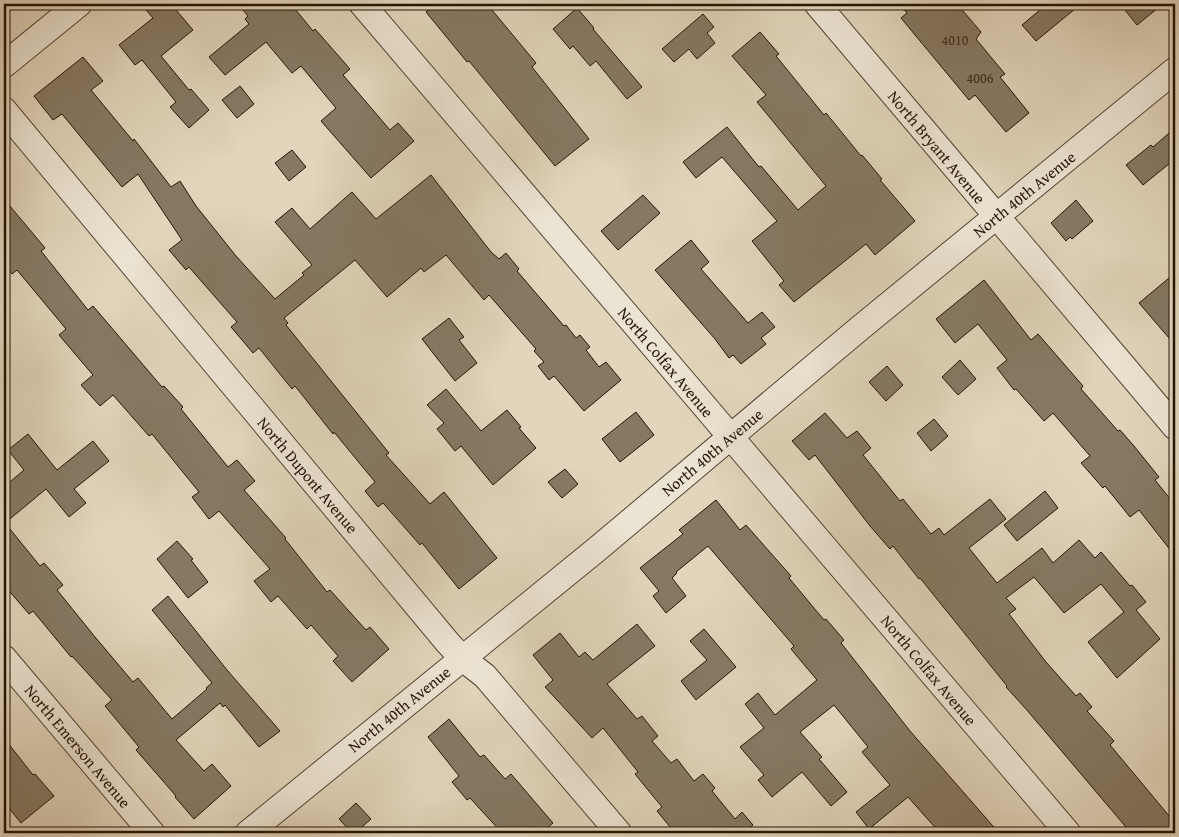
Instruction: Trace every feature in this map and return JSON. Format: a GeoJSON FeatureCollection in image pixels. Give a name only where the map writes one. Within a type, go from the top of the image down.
{"type":"FeatureCollection","features":[{"type":"Feature","properties":{"kind":"street"},"geometry":{"type":"LineString","coordinates":[[4,66],[79,4]]}},
{"type":"Feature","properties":{"kind":"street","name":"North Colfax Avenue"},"geometry":{"type":"LineString","coordinates":[[362,4],[1068,833]]}},
{"type":"Feature","properties":{"kind":"street","name":"North Bryant Avenue"},"geometry":{"type":"LineString","coordinates":[[817,4],[1175,427]]}},
{"type":"Feature","properties":{"kind":"street","name":"North 40th Avenue"},"geometry":{"type":"LineString","coordinates":[[248,833],[596,550],[860,328],[1175,70]]}},
{"type":"Feature","properties":{"kind":"street","name":"North Dupont Avenue"},"geometry":{"type":"LineString","coordinates":[[4,110],[462,658],[485,676],[619,833]]}},
{"type":"Feature","properties":{"kind":"street","name":"North Emerson Avenue"},"geometry":{"type":"LineString","coordinates":[[4,658],[152,833]]}},
{"type":"Feature","properties":{"kind":"building"},"geometry":{"type":"Polygon","coordinates":[[[141,4],[171,4],[193,30],[161,56],[189,90],[191,89],[209,110],[189,128],[170,107],[176,102],[142,60],[135,65],[119,45],[153,18],[141,4]]]}},
{"type":"Feature","properties":{"kind":"building"},"geometry":{"type":"Polygon","coordinates":[[[238,4],[291,4],[313,31],[315,29],[350,69],[343,75],[390,130],[398,123],[414,141],[371,178],[321,121],[336,108],[301,66],[292,73],[266,42],[225,75],[209,57],[249,24],[245,19],[248,16],[238,4]]]}},
{"type":"Feature","properties":{"kind":"building"},"geometry":{"type":"Polygon","coordinates":[[[437,4],[487,4],[536,63],[532,67],[589,139],[555,166],[426,12],[437,4]]]}},
{"type":"Feature","properties":{"kind":"building"},"geometry":{"type":"Polygon","coordinates":[[[899,4],[957,4],[981,32],[976,39],[1005,74],[1000,77],[1029,113],[1006,132],[975,95],[969,100],[901,18],[907,13],[899,4]]]}},
{"type":"Feature","properties":{"kind":"building"},"geometry":{"type":"Polygon","coordinates":[[[1047,4],[1081,4],[1036,41],[1022,25],[1047,4]]]}},
{"type":"Feature","properties":{"kind":"building"},"geometry":{"type":"Polygon","coordinates":[[[1120,4],[1163,4],[1137,25],[1120,4]]]}},
{"type":"Feature","properties":{"kind":"building"},"geometry":{"type":"Polygon","coordinates":[[[577,8],[642,87],[627,99],[596,61],[590,66],[573,46],[570,49],[553,29],[577,8]]]}},
{"type":"Feature","properties":{"kind":"building"},"geometry":{"type":"Polygon","coordinates":[[[703,14],[714,27],[707,33],[715,43],[697,59],[689,49],[674,62],[662,49],[703,14]]]}},
{"type":"Feature","properties":{"kind":"building"},"geometry":{"type":"Polygon","coordinates":[[[760,32],[779,54],[776,56],[824,115],[826,113],[915,221],[875,255],[866,244],[794,302],[779,285],[784,281],[752,241],[777,221],[722,157],[696,178],[683,162],[727,127],[759,167],[761,166],[798,210],[826,186],[757,102],[766,95],[732,56],[760,32]]]}},
{"type":"Feature","properties":{"kind":"building"},"geometry":{"type":"Polygon","coordinates":[[[83,57],[103,81],[91,90],[133,141],[134,139],[171,187],[180,181],[196,206],[236,256],[275,299],[304,275],[302,273],[312,265],[275,222],[292,208],[310,229],[352,192],[376,219],[431,175],[491,252],[499,259],[506,253],[519,269],[517,271],[564,326],[566,325],[576,338],[580,335],[590,347],[586,350],[599,367],[606,362],[621,380],[584,411],[554,376],[549,380],[538,366],[544,362],[534,351],[536,349],[489,295],[484,300],[446,255],[424,272],[421,268],[387,297],[355,260],[284,318],[288,323],[286,325],[389,453],[386,455],[430,504],[444,492],[497,558],[459,589],[422,543],[420,545],[383,503],[378,507],[365,491],[375,482],[334,432],[333,434],[295,386],[292,389],[259,348],[253,353],[231,327],[237,322],[189,267],[186,270],[169,250],[182,240],[138,174],[122,187],[62,114],[53,120],[34,96],[83,57]]]}},
{"type":"Feature","properties":{"kind":"building"},"geometry":{"type":"Polygon","coordinates":[[[240,86],[254,104],[237,118],[222,100],[240,86]]]}},
{"type":"Feature","properties":{"kind":"building"},"geometry":{"type":"Polygon","coordinates":[[[1175,128],[1175,159],[1143,185],[1126,165],[1151,145],[1153,147],[1175,128]]]}},
{"type":"Feature","properties":{"kind":"building"},"geometry":{"type":"Polygon","coordinates":[[[292,150],[306,167],[289,181],[275,163],[292,150]]]}},
{"type":"Feature","properties":{"kind":"building"},"geometry":{"type":"Polygon","coordinates":[[[643,195],[660,213],[618,250],[601,231],[643,195]]]}},
{"type":"Feature","properties":{"kind":"building"},"geometry":{"type":"Polygon","coordinates":[[[4,199],[45,248],[41,251],[88,310],[93,306],[162,387],[164,386],[183,407],[181,409],[228,467],[237,460],[255,481],[244,490],[286,538],[327,592],[330,590],[366,630],[370,627],[389,649],[352,682],[333,661],[338,656],[311,625],[307,629],[278,596],[271,602],[254,581],[270,569],[219,511],[209,519],[192,497],[199,492],[152,434],[149,436],[113,395],[100,406],[81,385],[93,375],[59,335],[66,329],[17,270],[12,274],[4,264],[4,199]]]}},
{"type":"Feature","properties":{"kind":"building"},"geometry":{"type":"Polygon","coordinates":[[[1076,200],[1093,221],[1072,239],[1070,237],[1066,241],[1051,223],[1076,200]]]}},
{"type":"Feature","properties":{"kind":"building"},"geometry":{"type":"Polygon","coordinates":[[[691,240],[709,262],[701,269],[748,323],[762,312],[775,327],[761,338],[766,344],[741,364],[733,355],[729,358],[715,339],[655,270],[691,240]]]}},
{"type":"Feature","properties":{"kind":"building"},"geometry":{"type":"Polygon","coordinates":[[[1175,273],[1175,345],[1139,303],[1175,273]]]}},
{"type":"Feature","properties":{"kind":"building"},"geometry":{"type":"Polygon","coordinates":[[[984,280],[1031,340],[1038,334],[1083,386],[1081,389],[1118,431],[1120,430],[1159,477],[1155,480],[1175,505],[1175,556],[1139,510],[1130,517],[1105,486],[1103,488],[1081,463],[1090,456],[1053,413],[1044,421],[1016,389],[1014,390],[997,368],[1007,360],[978,324],[955,343],[936,319],[984,280]]]}},
{"type":"Feature","properties":{"kind":"building"},"geometry":{"type":"Polygon","coordinates":[[[449,318],[464,337],[459,340],[477,363],[455,381],[422,339],[449,318]]]}},
{"type":"Feature","properties":{"kind":"building"},"geometry":{"type":"Polygon","coordinates":[[[960,360],[976,379],[958,395],[942,377],[960,360]]]}},
{"type":"Feature","properties":{"kind":"building"},"geometry":{"type":"Polygon","coordinates":[[[887,366],[903,385],[886,401],[869,382],[887,366]]]}},
{"type":"Feature","properties":{"kind":"building"},"geometry":{"type":"Polygon","coordinates":[[[446,389],[481,431],[507,410],[536,448],[493,485],[461,446],[455,451],[437,429],[444,423],[427,405],[446,389]]]}},
{"type":"Feature","properties":{"kind":"building"},"geometry":{"type":"Polygon","coordinates":[[[636,412],[654,435],[620,462],[602,439],[636,412]]]}},
{"type":"Feature","properties":{"kind":"building"},"geometry":{"type":"Polygon","coordinates":[[[825,413],[847,438],[857,431],[871,448],[863,455],[900,501],[903,499],[931,534],[939,528],[944,535],[990,499],[1006,519],[969,548],[997,583],[1042,548],[1053,563],[1079,540],[1095,558],[1101,552],[1130,586],[1132,585],[1146,602],[1136,610],[1160,639],[1117,678],[1088,642],[1124,612],[1101,584],[1064,613],[1034,577],[1006,598],[1016,609],[1009,614],[1046,662],[1076,696],[1080,693],[1092,707],[1087,711],[1114,741],[1110,745],[1175,823],[1175,833],[1131,833],[1006,687],[893,546],[890,549],[870,526],[815,455],[809,460],[792,441],[825,413]]]}},
{"type":"Feature","properties":{"kind":"building"},"geometry":{"type":"Polygon","coordinates":[[[934,419],[948,436],[931,451],[917,433],[934,419]]]}},
{"type":"Feature","properties":{"kind":"building"},"geometry":{"type":"Polygon","coordinates":[[[28,434],[57,470],[93,441],[109,461],[74,489],[86,503],[69,517],[46,489],[5,523],[40,566],[44,563],[63,585],[57,590],[133,682],[138,678],[172,719],[212,683],[152,610],[168,596],[227,670],[280,731],[259,747],[225,705],[223,707],[220,703],[176,740],[204,771],[212,764],[231,786],[194,819],[136,750],[139,747],[105,706],[112,700],[71,657],[33,611],[29,614],[4,585],[4,487],[24,470],[8,450],[28,434]]]}},
{"type":"Feature","properties":{"kind":"building"},"geometry":{"type":"Polygon","coordinates":[[[565,469],[578,484],[562,498],[548,482],[565,469]]]}},
{"type":"Feature","properties":{"kind":"building"},"geometry":{"type":"Polygon","coordinates":[[[1045,491],[1058,508],[1017,541],[1004,525],[1045,491]]]}},
{"type":"Feature","properties":{"kind":"building"},"geometry":{"type":"Polygon","coordinates":[[[716,500],[740,530],[746,525],[791,576],[789,578],[824,620],[826,619],[844,640],[841,643],[910,731],[999,833],[940,833],[908,797],[869,829],[856,812],[890,785],[862,752],[868,747],[834,705],[800,732],[822,757],[819,759],[847,792],[831,806],[802,772],[772,797],[758,780],[764,775],[740,747],[764,728],[745,704],[758,693],[775,715],[817,680],[791,649],[794,646],[708,546],[676,572],[672,578],[686,596],[666,613],[653,596],[659,591],[640,568],[683,534],[679,530],[716,500]]]}},
{"type":"Feature","properties":{"kind":"building"},"geometry":{"type":"Polygon","coordinates":[[[177,541],[193,559],[191,560],[208,582],[188,598],[157,559],[177,541]]]}},
{"type":"Feature","properties":{"kind":"building"},"geometry":{"type":"Polygon","coordinates":[[[637,624],[655,646],[607,684],[637,719],[642,716],[658,736],[652,741],[671,763],[677,759],[694,781],[703,774],[715,788],[712,791],[735,819],[742,812],[753,825],[747,833],[675,833],[657,811],[662,807],[635,774],[638,772],[603,728],[592,738],[545,687],[553,680],[533,655],[560,633],[579,657],[585,652],[593,660],[637,624]]]}},
{"type":"Feature","properties":{"kind":"building"},"geometry":{"type":"Polygon","coordinates":[[[704,629],[736,667],[696,700],[681,681],[707,660],[690,641],[704,629]]]}},
{"type":"Feature","properties":{"kind":"building"},"geometry":{"type":"Polygon","coordinates":[[[449,719],[480,757],[484,755],[505,779],[511,774],[553,823],[541,833],[502,833],[470,798],[467,800],[452,782],[459,776],[428,737],[449,719]]]}},
{"type":"Feature","properties":{"kind":"building"},"geometry":{"type":"Polygon","coordinates":[[[4,738],[33,775],[35,774],[54,796],[21,823],[4,802],[4,738]]]}},
{"type":"Feature","properties":{"kind":"building"},"geometry":{"type":"Polygon","coordinates":[[[356,803],[371,819],[355,833],[352,833],[339,819],[356,803]]]}}]}
